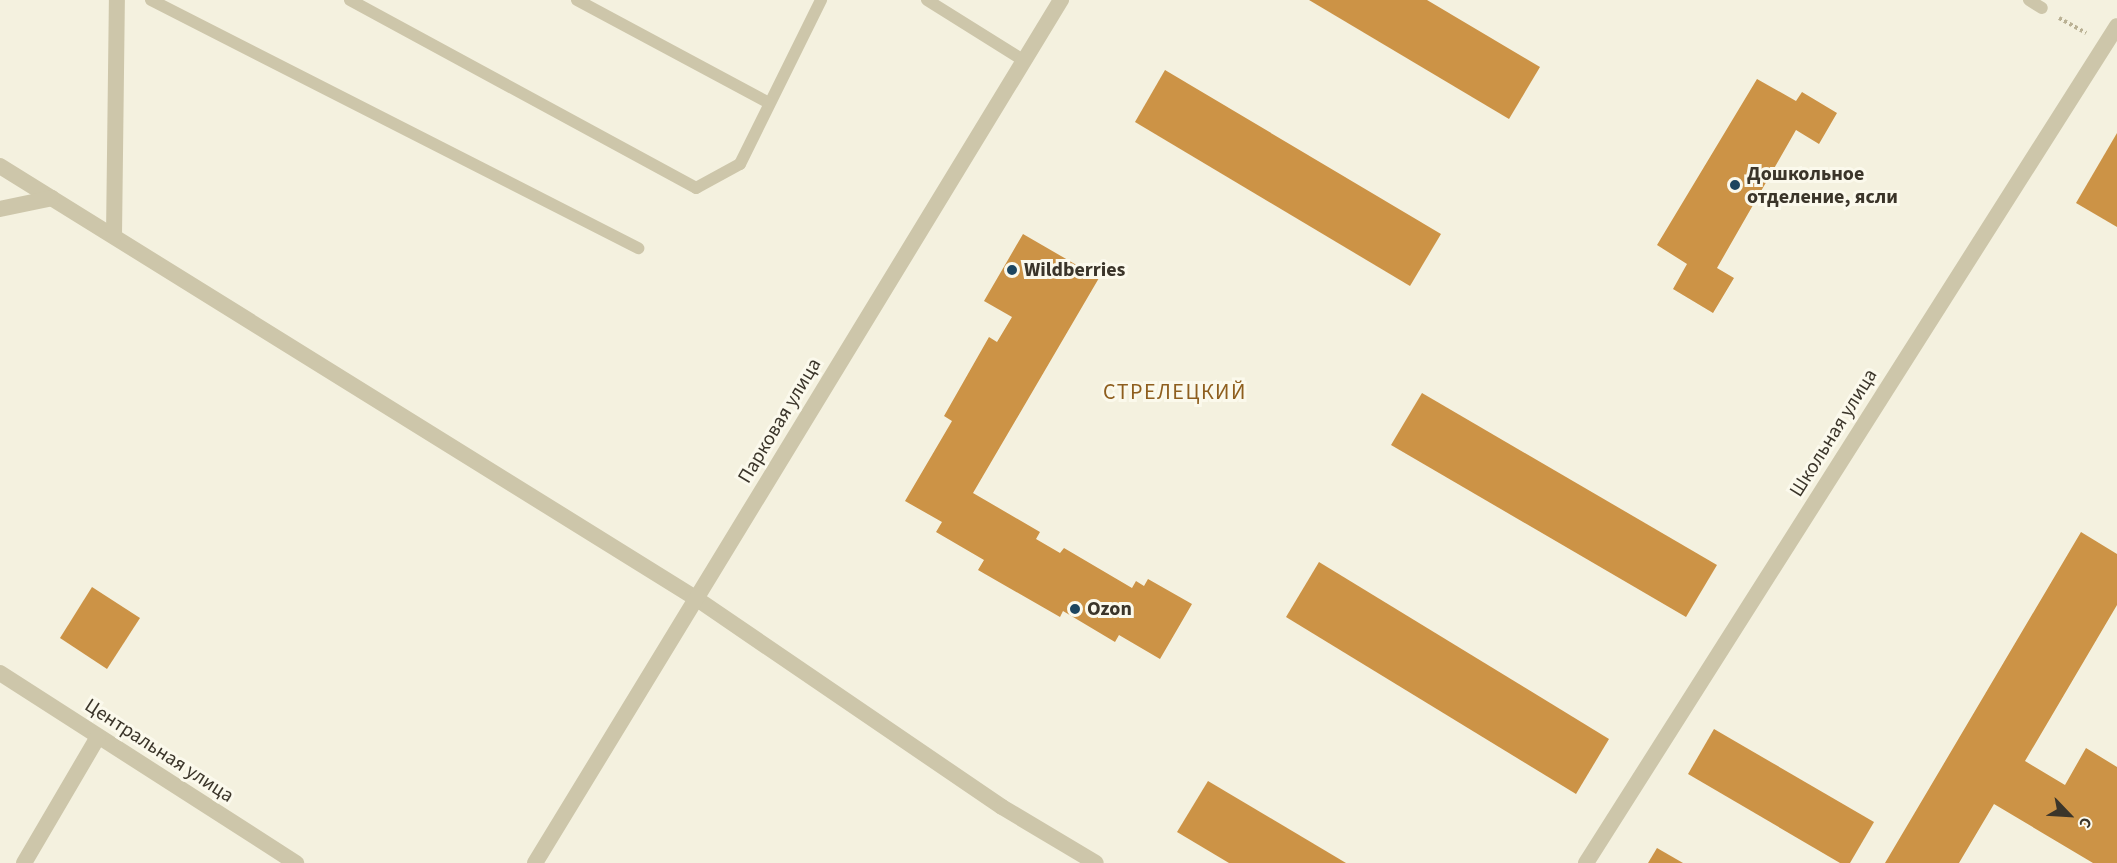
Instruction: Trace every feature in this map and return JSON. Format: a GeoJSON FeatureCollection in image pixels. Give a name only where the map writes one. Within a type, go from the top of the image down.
{"type":"FeatureCollection","features":[{"type":"Feature","properties":{"kind":"street"},"geometry":{"type":"LineString","coordinates":[[114,236],[117,0]]}},
{"type":"Feature","properties":{"kind":"street","name":"Парковая улица"},"geometry":{"type":"LineString","coordinates":[[535,863],[1061,0]]}},
{"type":"Feature","properties":{"kind":"street","name":"Школьная улица"},"geometry":{"type":"LineString","coordinates":[[1586,863],[2117,26]]}},
{"type":"Feature","properties":{"kind":"street"},"geometry":{"type":"LineString","coordinates":[[0,166],[697,599],[1002,807],[1096,863]]}},
{"type":"Feature","properties":{"kind":"street"},"geometry":{"type":"LineString","coordinates":[[0,209],[52,198]]}},
{"type":"Feature","properties":{"kind":"street","name":"Центральная улица"},"geometry":{"type":"LineString","coordinates":[[0,673],[296,863]]}},
{"type":"Feature","properties":{"kind":"street"},"geometry":{"type":"LineString","coordinates":[[24,863],[98,737]]}},
{"type":"Feature","properties":{"kind":"lane"},"geometry":{"type":"LineString","coordinates":[[151,0],[638,248]]}},
{"type":"Feature","properties":{"kind":"lane"},"geometry":{"type":"LineString","coordinates":[[350,0],[696,188],[740,164],[821,0]]}},
{"type":"Feature","properties":{"kind":"lane"},"geometry":{"type":"LineString","coordinates":[[577,0],[769,103]]}},
{"type":"Feature","properties":{"kind":"lane"},"geometry":{"type":"LineString","coordinates":[[927,0],[1023,60]]}},
{"type":"Feature","properties":{"kind":"lane"},"geometry":{"type":"LineString","coordinates":[[2029,0],[2042,8]]}},
{"type":"Feature","properties":{"kind":"path"},"geometry":{"type":"LineString","coordinates":[[2042,8],[2105,45]]}},
{"type":"Feature","properties":{"kind":"building"},"geometry":{"type":"Polygon","coordinates":[[[1309,0],[1427,0],[1540,67],[1509,119],[1309,0]]]}},
{"type":"Feature","properties":{"kind":"building"},"geometry":{"type":"Polygon","coordinates":[[[1165,70],[1441,234],[1410,286],[1135,122],[1165,70]]]}},
{"type":"Feature","properties":{"kind":"building"},"geometry":{"type":"Polygon","coordinates":[[[1757,79],[1796,101],[1802,92],[1837,113],[1819,144],[1796,130],[1717,268],[1734,278],[1713,313],[1673,289],[1687,264],[1657,245],[1757,79]]]}},
{"type":"Feature","properties":{"kind":"building"},"geometry":{"type":"Polygon","coordinates":[[[2117,133],[2117,227],[2076,203],[2117,133]]]}},
{"type":"Feature","properties":{"kind":"building"},"geometry":{"type":"Polygon","coordinates":[[[1023,234],[1099,278],[973,493],[1040,532],[1036,539],[1060,553],[1064,548],[1132,588],[1136,581],[1144,586],[1148,579],[1192,604],[1160,659],[1119,635],[1115,642],[1063,611],[1060,617],[978,570],[984,560],[936,532],[942,522],[905,501],[952,421],[944,416],[989,337],[997,342],[1012,317],[984,301],[1023,234]]]}},
{"type":"Feature","properties":{"kind":"building"},"geometry":{"type":"Polygon","coordinates":[[[1422,393],[1717,565],[1686,617],[1391,445],[1422,393]]]}},
{"type":"Feature","properties":{"kind":"building"},"geometry":{"type":"Polygon","coordinates":[[[2081,532],[2117,554],[2117,605],[2025,761],[2065,785],[2086,748],[2117,767],[2117,863],[2093,863],[1994,804],[1959,863],[1885,863],[2081,532]]]}},
{"type":"Feature","properties":{"kind":"building"},"geometry":{"type":"Polygon","coordinates":[[[1319,562],[1609,739],[1576,794],[1286,617],[1319,562]]]}},
{"type":"Feature","properties":{"kind":"building"},"geometry":{"type":"Polygon","coordinates":[[[92,587],[140,618],[107,669],[60,638],[92,587]]]}},
{"type":"Feature","properties":{"kind":"building"},"geometry":{"type":"Polygon","coordinates":[[[1714,729],[1874,822],[1850,863],[1840,863],[1688,774],[1714,729]]]}},
{"type":"Feature","properties":{"kind":"building"},"geometry":{"type":"Polygon","coordinates":[[[1208,781],[1346,863],[1229,863],[1177,832],[1208,781]]]}},
{"type":"Feature","properties":{"kind":"building"},"geometry":{"type":"Polygon","coordinates":[[[1657,848],[1683,863],[1648,863],[1657,848]]]}},
{"type":"Feature","properties":{"kind":"place","name":"Дошкольное отделение, ясли"},"geometry":{"type":"Point","coordinates":[1735,185]}},
{"type":"Feature","properties":{"kind":"place","name":"Wildberries"},"geometry":{"type":"Point","coordinates":[1012,270]}},
{"type":"Feature","properties":{"kind":"place","name":"Ozon"},"geometry":{"type":"Point","coordinates":[1075,609]}},
{"type":"Feature","properties":{"kind":"district","name":"СТРЕЛЕЦКИЙ"},"geometry":{"type":"Point","coordinates":[1175,393]}}]}
